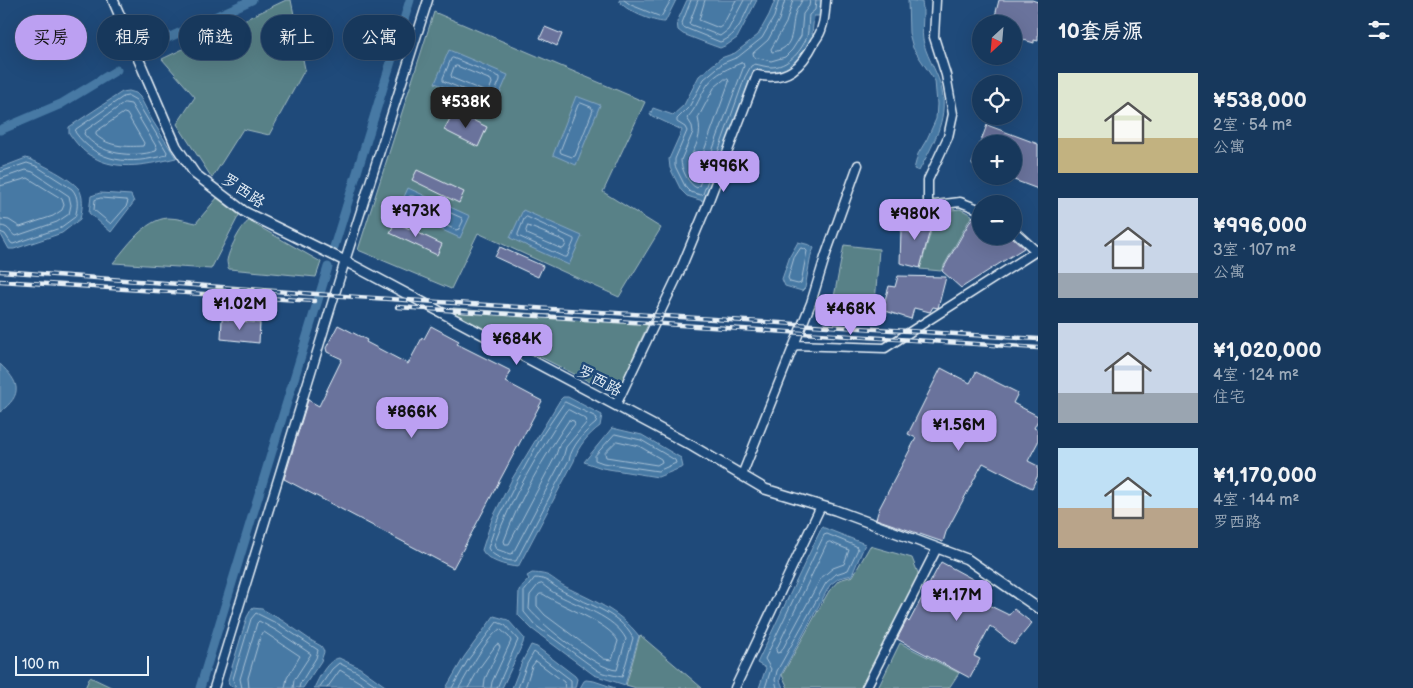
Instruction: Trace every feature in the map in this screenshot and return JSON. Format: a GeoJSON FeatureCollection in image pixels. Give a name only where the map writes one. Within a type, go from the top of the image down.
{"type":"FeatureCollection","features":[{"type":"Feature","properties":{"kind":"street","name":"罗西路"},"geometry":{"type":"LineString","coordinates":[[113,0],[176,146],[195,174],[245,212],[345,261],[692,446],[765,489],[821,506],[967,559],[1038,608]]}},
{"type":"Feature","properties":{"kind":"street"},"geometry":{"type":"LineString","coordinates":[[214,688],[345,261],[428,0]]}},
{"type":"Feature","properties":{"kind":"street"},"geometry":{"type":"LineString","coordinates":[[616,406],[679,273],[757,75],[771,78],[789,73],[800,65],[809,54],[823,27],[826,0]]}},
{"type":"Feature","properties":{"kind":"street"},"geometry":{"type":"LineString","coordinates":[[936,0],[934,38],[946,75],[953,114],[948,137],[928,180],[928,206],[960,202],[972,207]]}},
{"type":"Feature","properties":{"kind":"street"},"geometry":{"type":"LineString","coordinates":[[742,475],[811,303],[826,254],[858,166]]}},
{"type":"Feature","properties":{"kind":"street"},"geometry":{"type":"LineString","coordinates":[[794,345],[885,348],[1037,250],[1022,238]]}},
{"type":"Feature","properties":{"kind":"street"},"geometry":{"type":"LineString","coordinates":[[735,688],[821,506]]}},
{"type":"Feature","properties":{"kind":"street"},"geometry":{"type":"LineString","coordinates":[[866,688],[937,548]]}},
{"type":"Feature","properties":{"kind":"green space"},"geometry":{"type":"Polygon","coordinates":[[[286,0],[291,0],[294,15],[261,15],[261,60],[303,60],[305,69],[269,135],[243,129],[212,178],[177,124],[195,97],[163,60],[169,60],[169,56],[179,51],[179,60],[251,60],[251,17],[286,0]]]}},
{"type":"Feature","properties":{"kind":"green space"},"geometry":{"type":"Polygon","coordinates":[[[434,12],[645,102],[603,192],[661,228],[619,297],[478,233],[451,289],[358,250],[434,12]]]}},
{"type":"Feature","properties":{"kind":"green space"},"geometry":{"type":"Polygon","coordinates":[[[217,198],[239,215],[211,269],[113,263],[130,242],[152,223],[168,218],[196,223],[217,198]]]}},
{"type":"Feature","properties":{"kind":"green space"},"geometry":{"type":"Polygon","coordinates":[[[960,209],[972,215],[941,271],[920,269],[935,212],[960,209]]]}},
{"type":"Feature","properties":{"kind":"green space"},"geometry":{"type":"Polygon","coordinates":[[[249,221],[321,262],[316,277],[229,269],[227,261],[232,245],[242,228],[249,221]]]}},
{"type":"Feature","properties":{"kind":"green space"},"geometry":{"type":"Polygon","coordinates":[[[844,245],[879,249],[875,304],[833,302],[844,245]]]}},
{"type":"Feature","properties":{"kind":"green space"},"geometry":{"type":"Polygon","coordinates":[[[453,308],[649,322],[616,395],[451,312],[453,308]]]}},
{"type":"Feature","properties":{"kind":"green space"},"geometry":{"type":"Polygon","coordinates":[[[870,546],[912,558],[920,578],[862,688],[788,688],[782,675],[829,591],[839,580],[853,576],[870,546]]]}},
{"type":"Feature","properties":{"kind":"green space"},"geometry":{"type":"Polygon","coordinates":[[[640,635],[702,688],[636,688],[626,685],[640,635]]]}},
{"type":"Feature","properties":{"kind":"green space"},"geometry":{"type":"Polygon","coordinates":[[[900,643],[959,673],[949,688],[878,688],[900,643]]]}},
{"type":"Feature","properties":{"kind":"green space"},"geometry":{"type":"Polygon","coordinates":[[[90,677],[113,688],[85,688],[90,677]]]}},
{"type":"Feature","properties":{"kind":"water"},"geometry":{"type":"Polygon","coordinates":[[[619,0],[676,0],[665,22],[639,15],[626,8],[619,0]]]}},
{"type":"Feature","properties":{"kind":"water"},"geometry":{"type":"Polygon","coordinates":[[[687,0],[757,0],[737,38],[720,48],[683,34],[678,30],[677,22],[687,0]]]}},
{"type":"Feature","properties":{"kind":"water"},"geometry":{"type":"Polygon","coordinates":[[[775,0],[821,0],[819,16],[814,16],[812,34],[815,34],[798,59],[786,68],[771,72],[755,69],[707,199],[703,201],[687,196],[681,190],[670,168],[669,159],[682,130],[650,115],[653,108],[673,115],[684,105],[699,76],[721,58],[735,53],[758,35],[775,0]]]}},
{"type":"Feature","properties":{"kind":"water"},"geometry":{"type":"Polygon","coordinates":[[[908,0],[922,2],[923,39],[941,85],[943,102],[943,112],[938,132],[919,171],[914,169],[918,154],[936,119],[937,104],[935,81],[913,48],[909,33],[908,0]]]}},
{"type":"Feature","properties":{"kind":"water"},"geometry":{"type":"Polygon","coordinates":[[[449,50],[508,75],[494,107],[435,83],[449,50]]]}},
{"type":"Feature","properties":{"kind":"water"},"geometry":{"type":"Polygon","coordinates":[[[122,92],[136,93],[140,97],[176,158],[134,165],[103,162],[89,155],[71,136],[69,127],[122,92]]]}},
{"type":"Feature","properties":{"kind":"water"},"geometry":{"type":"Polygon","coordinates":[[[576,96],[600,105],[576,165],[553,155],[576,96]]]}},
{"type":"Feature","properties":{"kind":"water"},"geometry":{"type":"Polygon","coordinates":[[[26,158],[56,172],[77,187],[82,198],[80,219],[62,233],[9,249],[0,233],[0,168],[26,158]]]}},
{"type":"Feature","properties":{"kind":"water"},"geometry":{"type":"Polygon","coordinates":[[[408,188],[470,216],[460,238],[398,210],[408,188]]]}},
{"type":"Feature","properties":{"kind":"water"},"geometry":{"type":"Polygon","coordinates":[[[100,193],[131,195],[134,202],[111,232],[89,213],[91,196],[100,193]]]}},
{"type":"Feature","properties":{"kind":"water"},"geometry":{"type":"Polygon","coordinates":[[[523,210],[582,236],[569,265],[510,238],[523,210]]]}},
{"type":"Feature","properties":{"kind":"water"},"geometry":{"type":"Polygon","coordinates":[[[798,242],[814,248],[805,288],[802,291],[785,286],[782,279],[790,256],[798,242]]]}},
{"type":"Feature","properties":{"kind":"water"},"geometry":{"type":"Polygon","coordinates":[[[0,364],[15,382],[16,394],[8,406],[0,412],[0,364]]]}},
{"type":"Feature","properties":{"kind":"water"},"geometry":{"type":"Polygon","coordinates":[[[563,397],[568,397],[602,415],[600,426],[588,437],[578,451],[518,567],[497,562],[484,554],[482,550],[492,519],[512,479],[563,397]]]}},
{"type":"Feature","properties":{"kind":"water"},"geometry":{"type":"Polygon","coordinates":[[[612,428],[642,435],[681,458],[683,467],[658,477],[602,468],[584,462],[612,428]]]}},
{"type":"Feature","properties":{"kind":"water"},"geometry":{"type":"Polygon","coordinates":[[[822,527],[865,544],[852,575],[839,578],[830,585],[782,673],[780,680],[783,688],[759,688],[766,668],[757,663],[822,527]]]}},
{"type":"Feature","properties":{"kind":"water"},"geometry":{"type":"Polygon","coordinates":[[[532,573],[550,576],[564,586],[604,606],[614,612],[639,636],[625,685],[594,675],[532,629],[518,615],[519,590],[529,579],[527,576],[532,573]]]}},
{"type":"Feature","properties":{"kind":"water"},"geometry":{"type":"Polygon","coordinates":[[[252,608],[262,609],[283,621],[323,649],[321,661],[303,688],[235,688],[229,685],[228,680],[247,617],[252,608]]]}},
{"type":"Feature","properties":{"kind":"water"},"geometry":{"type":"Polygon","coordinates":[[[494,616],[508,620],[524,638],[502,688],[446,688],[464,657],[494,616]]]}},
{"type":"Feature","properties":{"kind":"water"},"geometry":{"type":"Polygon","coordinates":[[[531,645],[537,647],[575,676],[577,679],[575,688],[512,688],[531,645]]]}},
{"type":"Feature","properties":{"kind":"water"},"geometry":{"type":"Polygon","coordinates":[[[339,658],[360,668],[388,688],[314,688],[327,666],[339,658]]]}},
{"type":"Feature","properties":{"kind":"water"},"geometry":{"type":"Polygon","coordinates":[[[586,680],[594,681],[615,688],[580,688],[586,680]]]}},
{"type":"Feature","properties":{"kind":"building"},"geometry":{"type":"Polygon","coordinates":[[[999,0],[1032,0],[1038,2],[1038,41],[1034,40],[1034,43],[1022,39],[1022,15],[995,15],[999,0]]]}},
{"type":"Feature","properties":{"kind":"building"},"geometry":{"type":"Polygon","coordinates":[[[545,27],[562,34],[557,46],[540,38],[545,27]]]}},
{"type":"Feature","properties":{"kind":"building"},"geometry":{"type":"Polygon","coordinates":[[[454,111],[487,127],[478,147],[444,130],[454,111]]]}},
{"type":"Feature","properties":{"kind":"building"},"geometry":{"type":"Polygon","coordinates":[[[987,125],[1014,135],[983,135],[987,125]]]}},
{"type":"Feature","properties":{"kind":"building"},"geometry":{"type":"Polygon","coordinates":[[[1022,138],[1038,144],[1038,189],[1022,183],[1022,138]]]}},
{"type":"Feature","properties":{"kind":"building"},"geometry":{"type":"Polygon","coordinates":[[[417,170],[464,192],[459,203],[412,180],[417,170]]]}},
{"type":"Feature","properties":{"kind":"building"},"geometry":{"type":"Polygon","coordinates":[[[915,213],[933,219],[920,268],[900,263],[901,230],[910,232],[915,213]]]}},
{"type":"Feature","properties":{"kind":"building"},"geometry":{"type":"Polygon","coordinates":[[[972,218],[972,245],[1021,245],[1024,248],[961,288],[942,271],[972,218]]]}},
{"type":"Feature","properties":{"kind":"building"},"geometry":{"type":"Polygon","coordinates":[[[395,222],[442,244],[437,255],[390,233],[395,222]]]}},
{"type":"Feature","properties":{"kind":"building"},"geometry":{"type":"Polygon","coordinates":[[[500,247],[543,266],[538,277],[495,257],[500,247]]]}},
{"type":"Feature","properties":{"kind":"building"},"geometry":{"type":"Polygon","coordinates":[[[898,276],[946,277],[938,308],[933,307],[930,312],[914,308],[911,319],[882,310],[889,286],[895,287],[898,276]]]}},
{"type":"Feature","properties":{"kind":"building"},"geometry":{"type":"Polygon","coordinates":[[[222,319],[260,323],[259,343],[221,339],[222,319]]]}},
{"type":"Feature","properties":{"kind":"building"},"geometry":{"type":"Polygon","coordinates":[[[338,325],[408,364],[431,326],[459,341],[457,344],[511,371],[506,382],[542,401],[453,568],[284,479],[308,400],[319,406],[342,359],[327,352],[326,348],[338,325]]]}},
{"type":"Feature","properties":{"kind":"building"},"geometry":{"type":"Polygon","coordinates":[[[941,368],[970,383],[976,372],[1018,393],[1013,403],[1038,416],[1034,428],[1038,430],[1038,442],[1028,461],[1038,466],[1038,475],[1032,488],[983,463],[946,532],[943,542],[876,519],[879,509],[916,438],[908,434],[941,368]]]}},
{"type":"Feature","properties":{"kind":"building"},"geometry":{"type":"Polygon","coordinates":[[[941,562],[980,583],[972,597],[1009,615],[1014,609],[1032,623],[1014,645],[990,626],[974,656],[980,659],[970,678],[897,639],[907,620],[909,622],[941,562]]]}},
{"type":"Feature","properties":{"kind":"waterway"},"geometry":{"type":"LineString","coordinates":[[169,37],[252,0]]}},
{"type":"Feature","properties":{"kind":"waterway"},"geometry":{"type":"LineString","coordinates":[[334,247],[410,0]]}},
{"type":"Feature","properties":{"kind":"waterway"},"geometry":{"type":"LineString","coordinates":[[0,130],[61,104],[117,70]]}},
{"type":"Feature","properties":{"kind":"waterway"},"geometry":{"type":"LineString","coordinates":[[200,688],[328,267]]}},
{"type":"Feature","properties":{"kind":"railway"},"geometry":{"type":"LineString","coordinates":[[0,271],[357,297],[1038,339]]}},
{"type":"Feature","properties":{"kind":"railway"},"geometry":{"type":"LineString","coordinates":[[0,281],[315,301]]}},
{"type":"Feature","properties":{"kind":"railway"},"geometry":{"type":"LineString","coordinates":[[397,307],[1038,348]]}}]}
